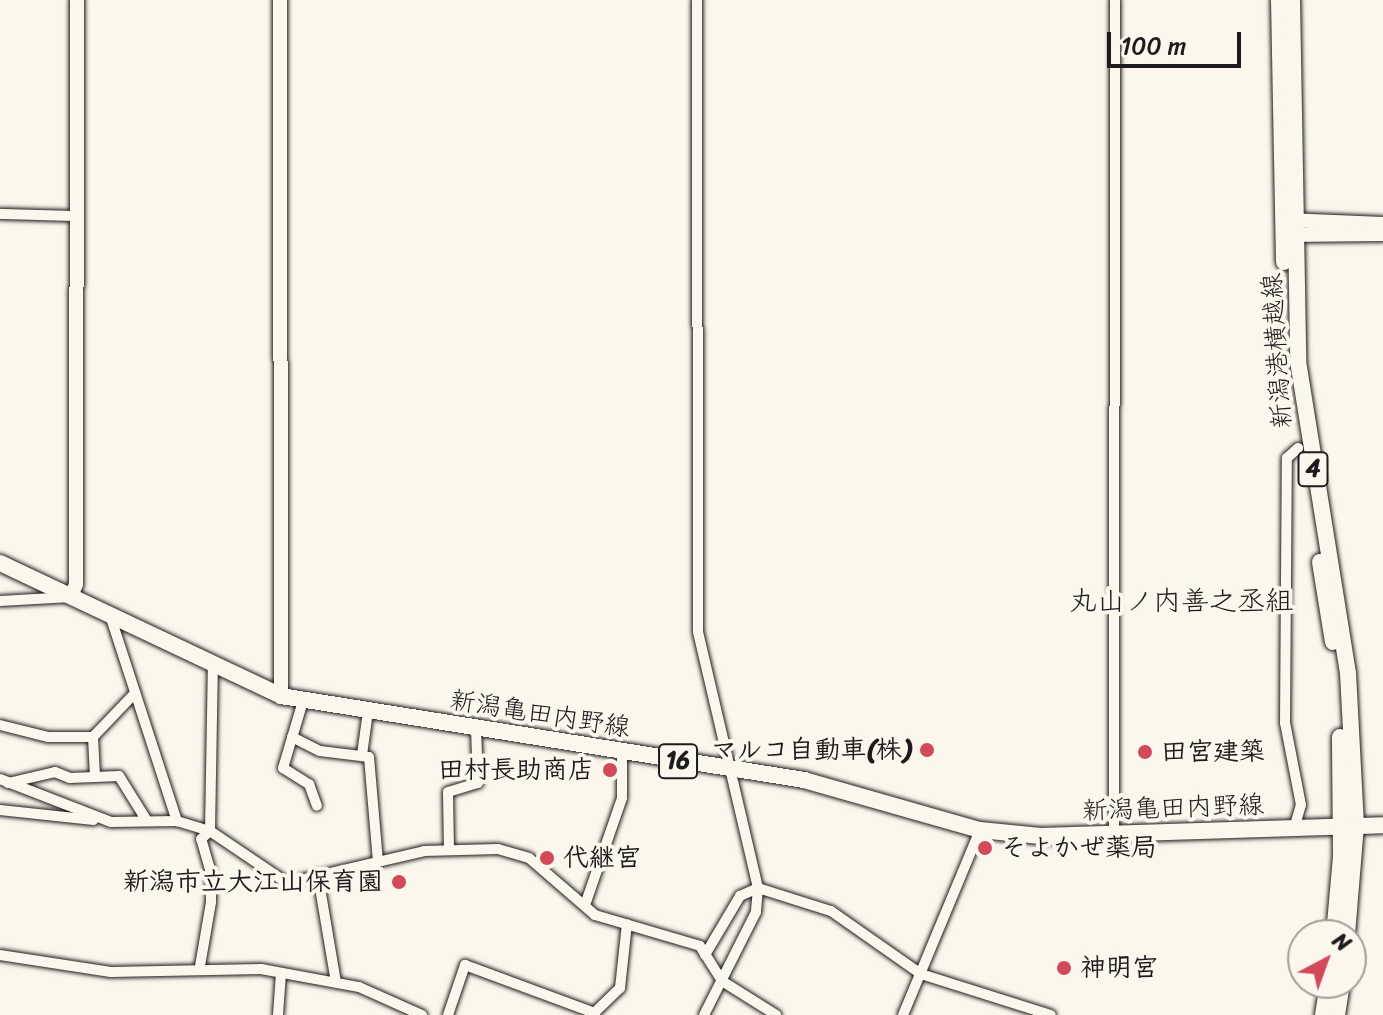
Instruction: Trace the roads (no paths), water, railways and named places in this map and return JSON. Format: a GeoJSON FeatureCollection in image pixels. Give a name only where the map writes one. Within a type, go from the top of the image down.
{"type":"FeatureCollection","features":[{"type":"Feature","properties":{"kind":"main road","name":"新潟港横越線"},"geometry":{"type":"LineString","coordinates":[[1279,0],[1298,448],[1337,671],[1348,826],[1336,919]]}},
{"type":"Feature","properties":{"kind":"main road","name":"新潟港横越線"},"geometry":{"type":"LineString","coordinates":[[1292,0],[1288,228],[1298,361],[1342,626],[1348,826],[1347,919]]}},
{"type":"Feature","properties":{"kind":"main road","name":"新潟亀田内野線"},"geometry":{"type":"LineString","coordinates":[[0,563],[281,696],[804,780],[980,830],[1114,835],[1383,825]]}},
{"type":"Feature","properties":{"kind":"street"},"geometry":{"type":"LineString","coordinates":[[0,601],[71,597],[76,584],[77,0]]}},
{"type":"Feature","properties":{"kind":"street"},"geometry":{"type":"LineString","coordinates":[[280,0],[281,696]]}},
{"type":"Feature","properties":{"kind":"street"},"geometry":{"type":"LineString","coordinates":[[697,0],[697,618],[758,888],[756,912],[704,1015]]}},
{"type":"Feature","properties":{"kind":"street"},"geometry":{"type":"LineString","coordinates":[[1114,835],[1115,0]]}},
{"type":"Feature","properties":{"kind":"street"},"geometry":{"type":"LineString","coordinates":[[0,214],[77,216]]}},
{"type":"Feature","properties":{"kind":"street"},"geometry":{"type":"LineString","coordinates":[[1288,228],[1383,224]]}},
{"type":"Feature","properties":{"kind":"street"},"geometry":{"type":"LineString","coordinates":[[1288,228],[1383,234]]}},
{"type":"Feature","properties":{"kind":"street"},"geometry":{"type":"LineString","coordinates":[[1294,829],[1301,805],[1285,723],[1287,458],[1298,448]]}},
{"type":"Feature","properties":{"kind":"street"},"geometry":{"type":"LineString","coordinates":[[110,615],[177,821]]}},
{"type":"Feature","properties":{"kind":"street"},"geometry":{"type":"LineString","coordinates":[[200,966],[211,873],[201,839],[210,831],[213,663]]}},
{"type":"Feature","properties":{"kind":"street"},"geometry":{"type":"LineString","coordinates":[[0,725],[48,737],[93,737],[135,693]]}},
{"type":"Feature","properties":{"kind":"street"},"geometry":{"type":"LineString","coordinates":[[303,701],[283,768],[309,784],[317,806]]}},
{"type":"Feature","properties":{"kind":"street"},"geometry":{"type":"LineString","coordinates":[[362,755],[368,711]]}},
{"type":"Feature","properties":{"kind":"street"},"geometry":{"type":"LineString","coordinates":[[449,850],[448,792],[478,783],[476,728]]}},
{"type":"Feature","properties":{"kind":"street"},"geometry":{"type":"LineString","coordinates":[[93,737],[95,777]]}},
{"type":"Feature","properties":{"kind":"street"},"geometry":{"type":"LineString","coordinates":[[292,737],[320,751],[369,757],[378,862]]}},
{"type":"Feature","properties":{"kind":"street"},"geometry":{"type":"LineString","coordinates":[[585,905],[622,798],[622,752]]}},
{"type":"Feature","properties":{"kind":"street"},"geometry":{"type":"LineString","coordinates":[[3,781],[55,772],[95,777],[119,776],[147,821]]}},
{"type":"Feature","properties":{"kind":"street"},"geometry":{"type":"LineString","coordinates":[[3,781],[111,822]]}},
{"type":"Feature","properties":{"kind":"street"},"geometry":{"type":"LineString","coordinates":[[0,810],[111,822],[177,821],[210,831],[287,883],[378,862],[449,850],[498,849],[529,858],[595,915],[700,946],[722,981],[776,1015]]}},
{"type":"Feature","properties":{"kind":"street"},"geometry":{"type":"LineString","coordinates":[[903,1015],[980,830]]}},
{"type":"Feature","properties":{"kind":"street"},"geometry":{"type":"LineString","coordinates":[[318,876],[336,982]]}},
{"type":"Feature","properties":{"kind":"street"},"geometry":{"type":"LineString","coordinates":[[705,955],[740,896],[758,888],[831,911],[921,974],[1051,1015]]}},
{"type":"Feature","properties":{"kind":"street"},"geometry":{"type":"LineString","coordinates":[[448,1015],[465,965],[593,1014],[620,988],[627,924]]}},
{"type":"Feature","properties":{"kind":"street"},"geometry":{"type":"LineString","coordinates":[[0,955],[111,972],[200,966],[281,973],[336,982],[422,1015]]}},
{"type":"Feature","properties":{"kind":"street"},"geometry":{"type":"LineString","coordinates":[[278,1015],[281,973]]}},
{"type":"Feature","properties":{"kind":"place","name":"マルコ自動車(株)"},"geometry":{"type":"Point","coordinates":[927,750]}},
{"type":"Feature","properties":{"kind":"place","name":"田宮建築"},"geometry":{"type":"Point","coordinates":[1145,752]}},
{"type":"Feature","properties":{"kind":"place","name":"田村長助商店"},"geometry":{"type":"Point","coordinates":[610,770]}},
{"type":"Feature","properties":{"kind":"place","name":"そよかぜ薬局"},"geometry":{"type":"Point","coordinates":[985,848]}},
{"type":"Feature","properties":{"kind":"place","name":"代継宮"},"geometry":{"type":"Point","coordinates":[547,858]}},
{"type":"Feature","properties":{"kind":"place","name":"新潟市立大江山保育園"},"geometry":{"type":"Point","coordinates":[399,882]}},
{"type":"Feature","properties":{"kind":"place","name":"神明宮"},"geometry":{"type":"Point","coordinates":[1064,968]}},
{"type":"Feature","properties":{"kind":"district","name":"丸山ノ内善之丞組"},"geometry":{"type":"Point","coordinates":[1181,601]}}]}
